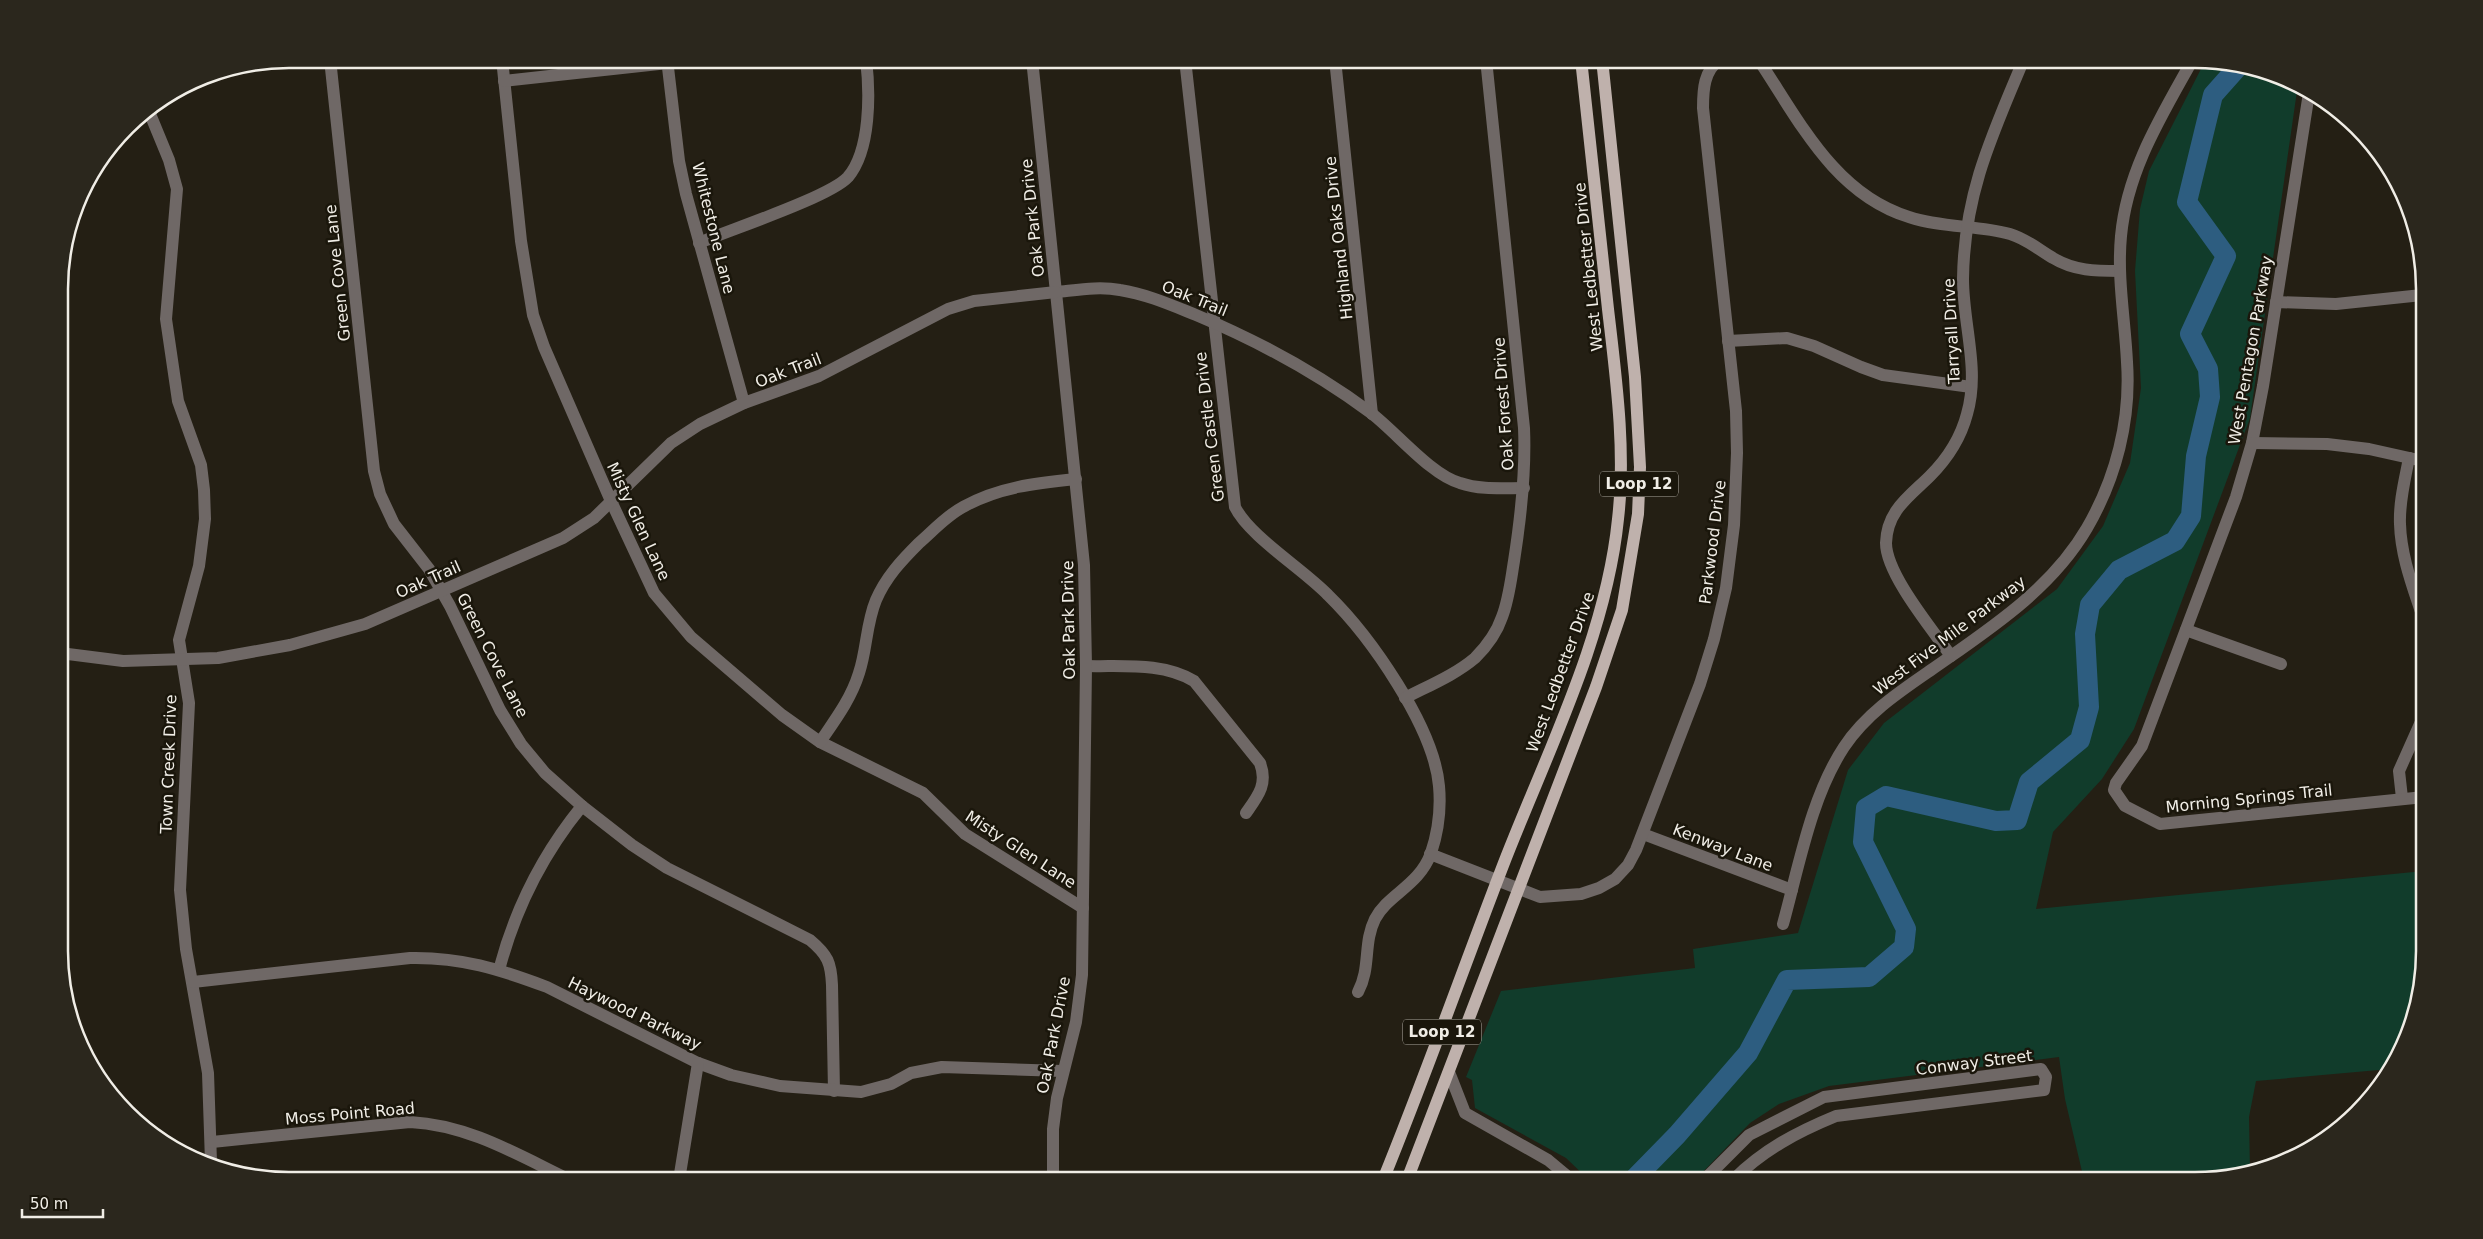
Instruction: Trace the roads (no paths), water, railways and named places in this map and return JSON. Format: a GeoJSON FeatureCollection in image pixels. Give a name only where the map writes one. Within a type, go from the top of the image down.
{"type":"FeatureCollection","features":[{"type":"Feature","properties":{"kind":"main road","name":"West Ledbetter Drive"},"geometry":{"type":"LineString","coordinates":[[1386,1172],[1430,1064],[1585,657],[1602,606],[1612,567],[1619,516],[1621,466],[1616,379],[1582,68]]}},
{"type":"Feature","properties":{"kind":"main road","name":"Loop 12"},"geometry":{"type":"LineString","coordinates":[[1410,1172],[1520,891],[1596,687],[1622,610],[1632,558],[1638,514],[1640,467],[1635,377],[1603,68]]}},
{"type":"Feature","properties":{"kind":"main road"},"geometry":{"type":"LineString","coordinates":[[1616,379],[1635,377]]}},
{"type":"Feature","properties":{"kind":"street","name":"Green Cove Lane"},"geometry":{"type":"LineString","coordinates":[[331,68],[374,471],[380,494],[394,524],[429,569],[441,590],[500,710],[521,744],[546,773],[582,806],[632,845],[667,868],[810,940],[824,951],[831,968],[834,1092]]}},
{"type":"Feature","properties":{"kind":"street","name":"Misty Glen Lane"},"geometry":{"type":"LineString","coordinates":[[503,68],[521,241],[533,316],[544,347],[611,501],[654,593],[671,616],[691,637],[745,685],[820,742],[923,792],[965,834],[1083,908]]}},
{"type":"Feature","properties":{"kind":"street"},"geometry":{"type":"LineString","coordinates":[[504,81],[611,68]]}},
{"type":"Feature","properties":{"kind":"street","name":"Whitestone Lane"},"geometry":{"type":"LineString","coordinates":[[669,68],[679,161],[699,242],[744,403]]}},
{"type":"Feature","properties":{"kind":"street"},"geometry":{"type":"LineString","coordinates":[[699,242],[823,193],[847,178],[857,160],[866,128],[869,84],[867,68]]}},
{"type":"Feature","properties":{"kind":"street","name":"Oak Park Drive"},"geometry":{"type":"LineString","coordinates":[[1033,68],[1084,565],[1086,666],[1083,908],[1079,1001],[1062,1071],[1053,1128],[1053,1172]]}},
{"type":"Feature","properties":{"kind":"street","name":"Green Castle Drive"},"geometry":{"type":"LineString","coordinates":[[1186,68],[1232,494],[1241,520],[1330,596],[1367,638],[1405,698],[1426,740],[1439,785],[1437,830],[1430,854],[1422,871],[1376,917],[1370,930],[1365,979],[1358,992]]}},
{"type":"Feature","properties":{"kind":"street","name":"Highland Oaks Drive"},"geometry":{"type":"LineString","coordinates":[[1336,68],[1372,414]]}},
{"type":"Feature","properties":{"kind":"street","name":"Oak Forest Drive"},"geometry":{"type":"LineString","coordinates":[[1405,698],[1462,667],[1475,657],[1492,638],[1502,618],[1508,596],[1524,488],[1526,465],[1524,428],[1487,68]]}},
{"type":"Feature","properties":{"kind":"street","name":"Parkwood Drive"},"geometry":{"type":"LineString","coordinates":[[1430,854],[1520,891],[1540,897],[1581,894],[1599,888],[1615,879],[1628,865],[1643,834],[1700,684],[1726,588],[1734,525],[1737,453],[1736,410],[1703,108],[1703,89],[1708,71],[1711,68]]}},
{"type":"Feature","properties":{"kind":"street"},"geometry":{"type":"LineString","coordinates":[[1764,68],[1828,162],[1847,183],[1888,210],[1938,224],[2012,235],[2076,268],[2120,271]]}},
{"type":"Feature","properties":{"kind":"street","name":"Tarryall Drive"},"geometry":{"type":"LineString","coordinates":[[1951,656],[1897,578],[1890,563],[1886,543],[1889,525],[1895,511],[1903,500],[1932,475],[1956,440],[1967,414],[1972,387],[1972,370],[1964,280],[1966,227],[1975,185],[1986,150],[2020,68]]}},
{"type":"Feature","properties":{"kind":"street","name":"West Five Mile Parkway"},"geometry":{"type":"LineString","coordinates":[[1782,924],[1826,778],[1845,746],[1865,721],[1891,698],[2002,619],[2041,586],[2070,553],[2087,528],[2110,478],[2120,445],[2128,396],[2128,364],[2120,271],[2124,216],[2137,167],[2150,138],[2188,68]]}},
{"type":"Feature","properties":{"kind":"street","name":"West Pentagon Parkway"},"geometry":{"type":"LineString","coordinates":[[2142,746],[2236,496],[2252,444],[2263,386],[2308,99]]}},
{"type":"Feature","properties":{"kind":"street","name":"Town Creek Drive"},"geometry":{"type":"LineString","coordinates":[[151,116],[169,160],[177,189],[166,319],[178,401],[201,464],[204,490],[205,519],[197,581],[180,632],[180,649],[184,661],[188,703],[180,890],[186,949],[208,1073],[212,1158]]}},
{"type":"Feature","properties":{"kind":"street","name":"Oak Trail"},"geometry":{"type":"LineString","coordinates":[[68,654],[124,662],[184,661],[254,653],[333,635],[392,613],[563,538],[594,518],[671,443],[700,424],[744,403],[819,376],[948,309],[974,301],[1100,288],[1119,289],[1162,301],[1271,349],[1333,386],[1372,414],[1442,474],[1457,483],[1473,487],[1524,488]]}},
{"type":"Feature","properties":{"kind":"street"},"geometry":{"type":"LineString","coordinates":[[2276,302],[2336,304],[2416,296]]}},
{"type":"Feature","properties":{"kind":"street"},"geometry":{"type":"LineString","coordinates":[[1728,341],[1787,338],[1814,346],[1883,374],[1972,387]]}},
{"type":"Feature","properties":{"kind":"street"},"geometry":{"type":"LineString","coordinates":[[2252,444],[2327,444],[2416,460]]}},
{"type":"Feature","properties":{"kind":"street"},"geometry":{"type":"LineString","coordinates":[[2409,458],[2402,491],[2400,522],[2402,551],[2416,596]]}},
{"type":"Feature","properties":{"kind":"street"},"geometry":{"type":"LineString","coordinates":[[820,742],[849,698],[859,672],[867,627],[876,601],[888,577],[902,560],[942,522],[962,507],[977,500],[1021,486],[1076,480]]}},
{"type":"Feature","properties":{"kind":"street"},"geometry":{"type":"LineString","coordinates":[[2186,630],[2281,664]]}},
{"type":"Feature","properties":{"kind":"street"},"geometry":{"type":"LineString","coordinates":[[1086,666],[1154,667],[1183,675],[1194,681],[1260,763],[1264,774],[1263,784],[1246,813]]}},
{"type":"Feature","properties":{"kind":"street"},"geometry":{"type":"LineString","coordinates":[[2402,798],[2399,771],[2416,733]]}},
{"type":"Feature","properties":{"kind":"street","name":"Morning Springs Trail"},"geometry":{"type":"LineString","coordinates":[[2142,746],[2116,783],[2114,790],[2125,806],[2141,816],[2160,824],[2416,797]]}},
{"type":"Feature","properties":{"kind":"street"},"geometry":{"type":"LineString","coordinates":[[499,970],[508,936],[529,886],[561,831],[582,806]]}},
{"type":"Feature","properties":{"kind":"street","name":"Kenway Lane"},"geometry":{"type":"LineString","coordinates":[[1643,834],[1792,890]]}},
{"type":"Feature","properties":{"kind":"street","name":"Haywood Parkway"},"geometry":{"type":"LineString","coordinates":[[193,982],[410,958],[440,958],[499,970],[547,988],[698,1063],[731,1075],[780,1086],[834,1092],[861,1092],[874,1090],[911,1073],[942,1067],[1062,1071]]}},
{"type":"Feature","properties":{"kind":"street"},"geometry":{"type":"LineString","coordinates":[[680,1172],[698,1063]]}},
{"type":"Feature","properties":{"kind":"street","name":"Conway Street"},"geometry":{"type":"LineString","coordinates":[[1712,1172],[1749,1135],[1824,1098],[2041,1069],[2046,1078],[2044,1090],[1836,1116],[1807,1128],[1754,1159],[1741,1172]]}},
{"type":"Feature","properties":{"kind":"street"},"geometry":{"type":"LineString","coordinates":[[1449,1072],[1465,1112],[1474,1119],[1524,1145],[1563,1172]]}},
{"type":"Feature","properties":{"kind":"street","name":"Moss Point Road"},"geometry":{"type":"LineString","coordinates":[[212,1142],[410,1122],[427,1123],[473,1134],[553,1172]]}},
{"type":"Feature","properties":{"kind":"waterway"},"geometry":{"type":"LineString","coordinates":[[1641,1172],[1677,1135],[1748,1053],[1787,980],[1869,977],[1904,947],[1906,929],[1863,842],[1866,808],[1886,796],[1996,821],[2017,820],[2029,782],[2080,740],[2089,707],[2085,634],[2090,605],[2119,570],[2175,541],[2191,516],[2196,456],[2210,397],[2208,369],[2190,334],[2226,256],[2187,202],[2213,95],[2234,71]]}}]}
